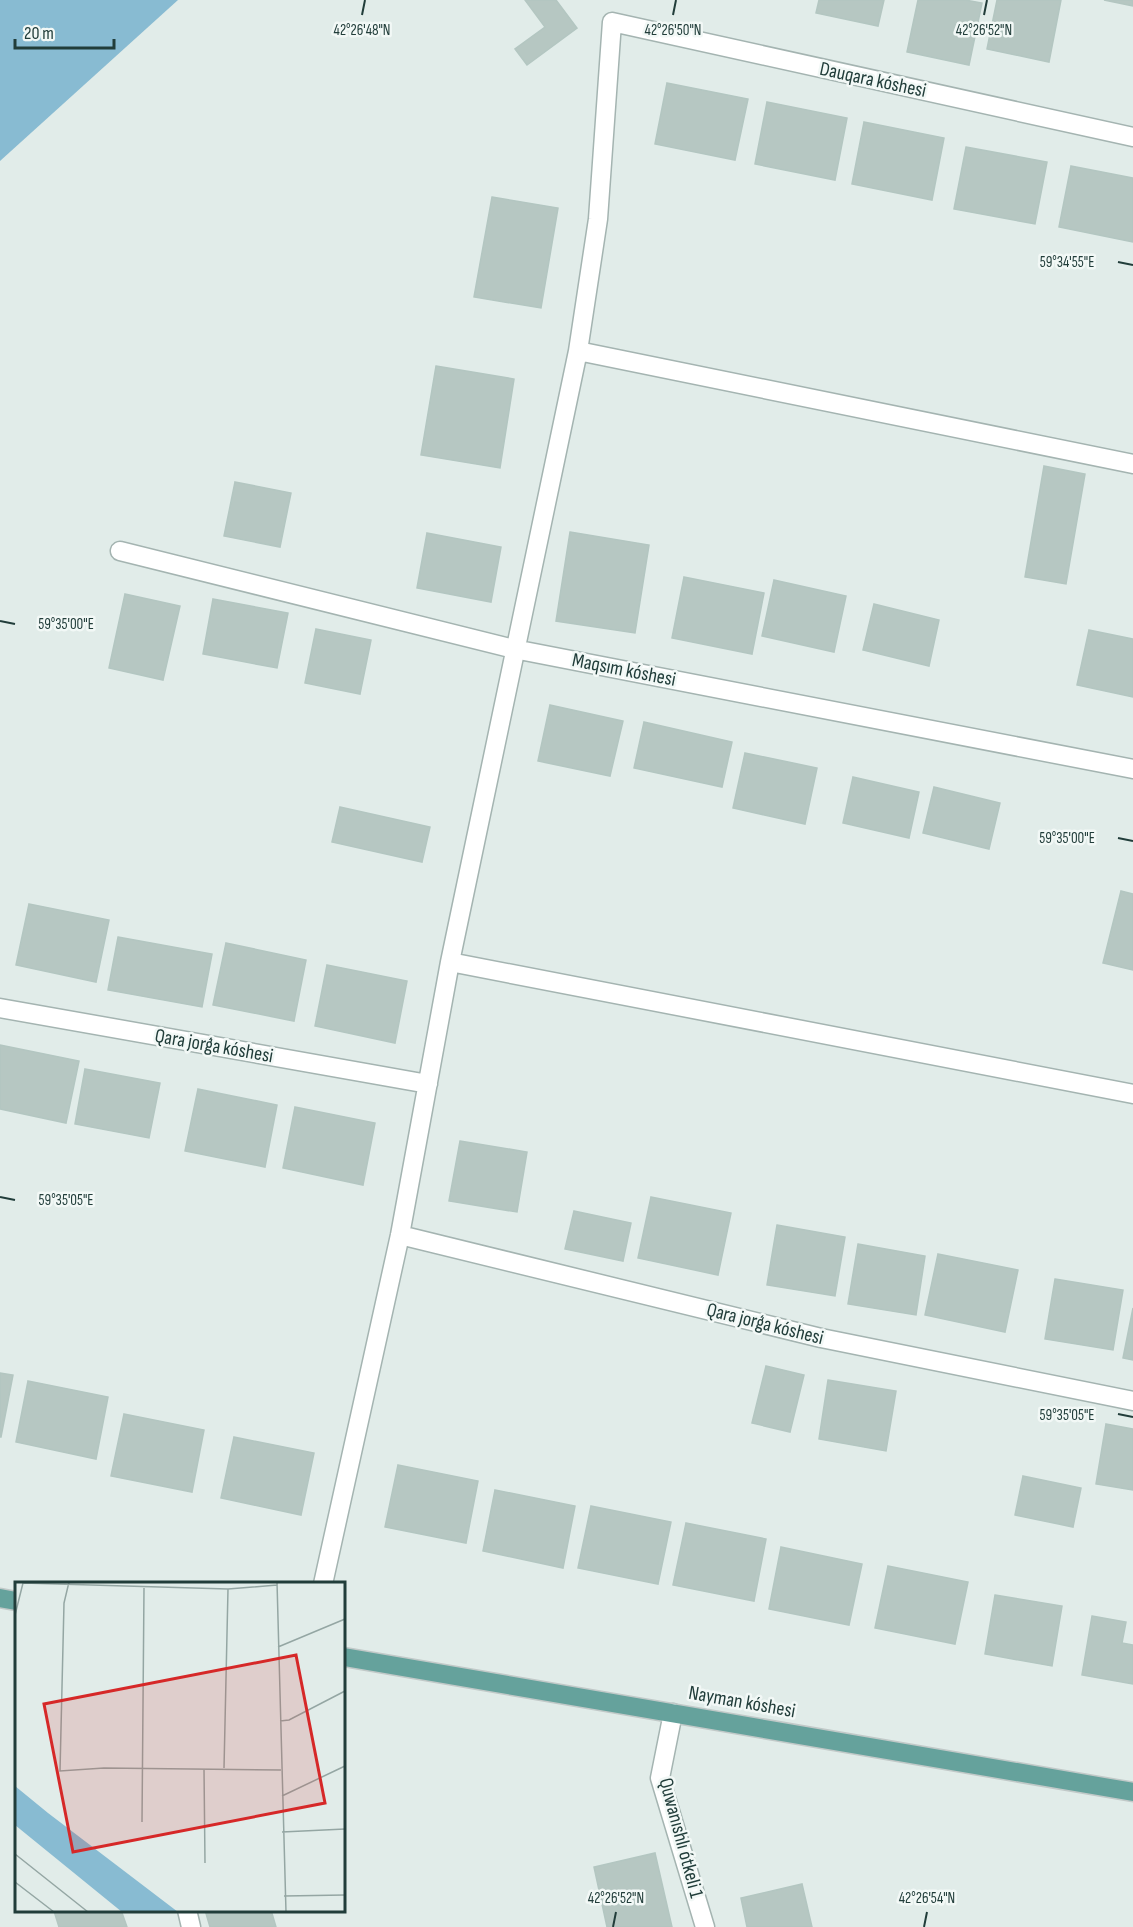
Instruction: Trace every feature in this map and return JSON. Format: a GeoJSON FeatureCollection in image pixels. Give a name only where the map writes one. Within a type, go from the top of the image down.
{"type":"FeatureCollection","features":[{"type":"Feature","properties":{"kind":"main road"},"geometry":{"type":"LineString","coordinates":[[0,1598],[15,1601]]}},
{"type":"Feature","properties":{"kind":"main road","name":"Nayman kóshesi"},"geometry":{"type":"LineString","coordinates":[[345,1657],[1133,1792]]}},
{"type":"Feature","properties":{"kind":"street","name":"Dauqara kóshesi"},"geometry":{"type":"LineString","coordinates":[[578,351],[598,219],[612,22],[1133,137]]}},
{"type":"Feature","properties":{"kind":"street"},"geometry":{"type":"LineString","coordinates":[[323,1582],[400,1235],[450,962],[578,351],[1133,464]]}},
{"type":"Feature","properties":{"kind":"street","name":"Maqsım kóshesi"},"geometry":{"type":"LineString","coordinates":[[120,551],[514,649],[1133,769]]}},
{"type":"Feature","properties":{"kind":"street"},"geometry":{"type":"LineString","coordinates":[[450,962],[1133,1094]]}},
{"type":"Feature","properties":{"kind":"street","name":"Qara jorǵa kóshesi"},"geometry":{"type":"LineString","coordinates":[[0,1008],[428,1084]]}},
{"type":"Feature","properties":{"kind":"street","name":"Qara jorǵa kóshesi"},"geometry":{"type":"LineString","coordinates":[[400,1235],[821,1338],[1133,1401]]}},
{"type":"Feature","properties":{"kind":"street","name":"Quwanıshlı ótkeli 1"},"geometry":{"type":"LineString","coordinates":[[672,1713],[660,1778],[705,1927]]}},
{"type":"Feature","properties":{"kind":"street"},"geometry":{"type":"LineString","coordinates":[[187,1912],[191,1927]]}},
{"type":"Feature","properties":{"kind":"water"},"geometry":{"type":"Polygon","coordinates":[[[0,0],[178,0],[0,161],[0,0]]]}},
{"type":"Feature","properties":{"kind":"building"},"geometry":{"type":"Polygon","coordinates":[[[525,0],[556,0],[577,28],[527,65],[515,49],[545,27],[525,0]]]}},
{"type":"Feature","properties":{"kind":"building"},"geometry":{"type":"Polygon","coordinates":[[[819,0],[884,0],[878,26],[816,13],[819,0]]]}},
{"type":"Feature","properties":{"kind":"building"},"geometry":{"type":"Polygon","coordinates":[[[918,0],[965,0],[982,3],[969,65],[907,52],[918,0]]]}},
{"type":"Feature","properties":{"kind":"building"},"geometry":{"type":"Polygon","coordinates":[[[997,0],[1061,0],[1049,62],[987,49],[997,0]]]}},
{"type":"Feature","properties":{"kind":"building"},"geometry":{"type":"Polygon","coordinates":[[[1104,0],[1133,0],[1133,6],[1104,0]]]}},
{"type":"Feature","properties":{"kind":"building"},"geometry":{"type":"Polygon","coordinates":[[[667,83],[748,99],[735,160],[655,144],[667,83]]]}},
{"type":"Feature","properties":{"kind":"building"},"geometry":{"type":"Polygon","coordinates":[[[767,102],[847,118],[835,180],[755,164],[767,102]]]}},
{"type":"Feature","properties":{"kind":"building"},"geometry":{"type":"Polygon","coordinates":[[[864,122],[944,138],[932,200],[852,184],[864,122]]]}},
{"type":"Feature","properties":{"kind":"building"},"geometry":{"type":"Polygon","coordinates":[[[966,147],[1047,162],[1035,224],[954,209],[966,147]]]}},
{"type":"Feature","properties":{"kind":"building"},"geometry":{"type":"Polygon","coordinates":[[[1071,166],[1133,178],[1133,242],[1059,227],[1071,166]]]}},
{"type":"Feature","properties":{"kind":"building"},"geometry":{"type":"Polygon","coordinates":[[[492,197],[558,208],[541,308],[474,297],[492,197]]]}},
{"type":"Feature","properties":{"kind":"building"},"geometry":{"type":"Polygon","coordinates":[[[436,366],[514,379],[500,468],[421,455],[436,366]]]}},
{"type":"Feature","properties":{"kind":"building"},"geometry":{"type":"Polygon","coordinates":[[[1044,466],[1085,474],[1066,584],[1025,577],[1044,466]]]}},
{"type":"Feature","properties":{"kind":"building"},"geometry":{"type":"Polygon","coordinates":[[[235,482],[291,493],[280,547],[224,536],[235,482]]]}},
{"type":"Feature","properties":{"kind":"building"},"geometry":{"type":"Polygon","coordinates":[[[570,532],[649,545],[635,633],[556,621],[570,532]]]}},
{"type":"Feature","properties":{"kind":"building"},"geometry":{"type":"Polygon","coordinates":[[[427,533],[501,547],[491,602],[417,588],[427,533]]]}},
{"type":"Feature","properties":{"kind":"building"},"geometry":{"type":"Polygon","coordinates":[[[684,577],[764,593],[752,654],[672,638],[684,577]]]}},
{"type":"Feature","properties":{"kind":"building"},"geometry":{"type":"Polygon","coordinates":[[[774,580],[846,596],[834,652],[762,636],[774,580]]]}},
{"type":"Feature","properties":{"kind":"building"},"geometry":{"type":"Polygon","coordinates":[[[125,594],[180,606],[163,680],[109,668],[125,594]]]}},
{"type":"Feature","properties":{"kind":"building"},"geometry":{"type":"Polygon","coordinates":[[[213,599],[288,613],[277,668],[203,654],[213,599]]]}},
{"type":"Feature","properties":{"kind":"building"},"geometry":{"type":"Polygon","coordinates":[[[874,604],[939,620],[929,666],[863,650],[874,604]]]}},
{"type":"Feature","properties":{"kind":"building"},"geometry":{"type":"Polygon","coordinates":[[[316,629],[371,640],[360,694],[305,683],[316,629]]]}},
{"type":"Feature","properties":{"kind":"building"},"geometry":{"type":"Polygon","coordinates":[[[1089,630],[1133,639],[1133,697],[1077,685],[1089,630]]]}},
{"type":"Feature","properties":{"kind":"building"},"geometry":{"type":"Polygon","coordinates":[[[550,705],[623,721],[610,776],[538,761],[550,705]]]}},
{"type":"Feature","properties":{"kind":"building"},"geometry":{"type":"Polygon","coordinates":[[[644,722],[732,742],[722,787],[634,768],[644,722]]]}},
{"type":"Feature","properties":{"kind":"building"},"geometry":{"type":"Polygon","coordinates":[[[745,753],[817,768],[805,824],[733,808],[745,753]]]}},
{"type":"Feature","properties":{"kind":"building"},"geometry":{"type":"Polygon","coordinates":[[[853,777],[919,792],[909,838],[843,823],[853,777]]]}},
{"type":"Feature","properties":{"kind":"building"},"geometry":{"type":"Polygon","coordinates":[[[934,787],[1000,803],[989,849],[923,833],[934,787]]]}},
{"type":"Feature","properties":{"kind":"building"},"geometry":{"type":"Polygon","coordinates":[[[340,807],[430,827],[422,862],[332,842],[340,807]]]}},
{"type":"Feature","properties":{"kind":"building"},"geometry":{"type":"Polygon","coordinates":[[[1121,891],[1133,894],[1133,970],[1103,963],[1121,891]]]}},
{"type":"Feature","properties":{"kind":"building"},"geometry":{"type":"Polygon","coordinates":[[[29,904],[109,920],[96,982],[16,965],[29,904]]]}},
{"type":"Feature","properties":{"kind":"building"},"geometry":{"type":"Polygon","coordinates":[[[118,937],[212,954],[202,1007],[108,990],[118,937]]]}},
{"type":"Feature","properties":{"kind":"building"},"geometry":{"type":"Polygon","coordinates":[[[226,943],[306,960],[294,1021],[213,1005],[226,943]]]}},
{"type":"Feature","properties":{"kind":"building"},"geometry":{"type":"Polygon","coordinates":[[[327,965],[407,981],[395,1043],[315,1026],[327,965]]]}},
{"type":"Feature","properties":{"kind":"building"},"geometry":{"type":"Polygon","coordinates":[[[0,1045],[79,1061],[66,1123],[0,1109],[0,1045]]]}},
{"type":"Feature","properties":{"kind":"building"},"geometry":{"type":"Polygon","coordinates":[[[85,1069],[160,1083],[149,1138],[75,1124],[85,1069]]]}},
{"type":"Feature","properties":{"kind":"building"},"geometry":{"type":"Polygon","coordinates":[[[198,1089],[277,1105],[265,1167],[185,1151],[198,1089]]]}},
{"type":"Feature","properties":{"kind":"building"},"geometry":{"type":"Polygon","coordinates":[[[295,1107],[375,1123],[363,1185],[283,1168],[295,1107]]]}},
{"type":"Feature","properties":{"kind":"building"},"geometry":{"type":"Polygon","coordinates":[[[460,1141],[527,1152],[517,1212],[449,1201],[460,1141]]]}},
{"type":"Feature","properties":{"kind":"building"},"geometry":{"type":"Polygon","coordinates":[[[651,1197],[731,1213],[718,1275],[638,1258],[651,1197]]]}},
{"type":"Feature","properties":{"kind":"building"},"geometry":{"type":"Polygon","coordinates":[[[574,1211],[631,1223],[623,1261],[565,1249],[574,1211]]]}},
{"type":"Feature","properties":{"kind":"building"},"geometry":{"type":"Polygon","coordinates":[[[777,1225],[845,1237],[835,1296],[767,1285],[777,1225]]]}},
{"type":"Feature","properties":{"kind":"building"},"geometry":{"type":"Polygon","coordinates":[[[858,1244],[925,1256],[916,1315],[848,1304],[858,1244]]]}},
{"type":"Feature","properties":{"kind":"building"},"geometry":{"type":"Polygon","coordinates":[[[938,1254],[1018,1270],[1005,1332],[925,1315],[938,1254]]]}},
{"type":"Feature","properties":{"kind":"building"},"geometry":{"type":"Polygon","coordinates":[[[1055,1279],[1123,1290],[1113,1350],[1045,1339],[1055,1279]]]}},
{"type":"Feature","properties":{"kind":"building"},"geometry":{"type":"Polygon","coordinates":[[[1133,1308],[1133,1360],[1123,1358],[1133,1308]]]}},
{"type":"Feature","properties":{"kind":"building"},"geometry":{"type":"Polygon","coordinates":[[[766,1366],[804,1375],[790,1432],[752,1423],[766,1366]]]}},
{"type":"Feature","properties":{"kind":"building"},"geometry":{"type":"Polygon","coordinates":[[[0,1373],[13,1375],[1,1437],[0,1437],[0,1373]]]}},
{"type":"Feature","properties":{"kind":"building"},"geometry":{"type":"Polygon","coordinates":[[[828,1380],[896,1391],[886,1451],[819,1439],[828,1380]]]}},
{"type":"Feature","properties":{"kind":"building"},"geometry":{"type":"Polygon","coordinates":[[[28,1381],[108,1397],[96,1459],[16,1442],[28,1381]]]}},
{"type":"Feature","properties":{"kind":"building"},"geometry":{"type":"Polygon","coordinates":[[[124,1414],[204,1430],[192,1492],[111,1476],[124,1414]]]}},
{"type":"Feature","properties":{"kind":"building"},"geometry":{"type":"Polygon","coordinates":[[[1106,1424],[1133,1429],[1133,1490],[1096,1484],[1106,1424]]]}},
{"type":"Feature","properties":{"kind":"building"},"geometry":{"type":"Polygon","coordinates":[[[234,1437],[314,1453],[301,1515],[221,1498],[234,1437]]]}},
{"type":"Feature","properties":{"kind":"building"},"geometry":{"type":"Polygon","coordinates":[[[398,1465],[478,1481],[466,1543],[385,1527],[398,1465]]]}},
{"type":"Feature","properties":{"kind":"building"},"geometry":{"type":"Polygon","coordinates":[[[1023,1476],[1081,1488],[1073,1527],[1015,1515],[1023,1476]]]}},
{"type":"Feature","properties":{"kind":"building"},"geometry":{"type":"Polygon","coordinates":[[[495,1490],[575,1506],[563,1568],[483,1551],[495,1490]]]}},
{"type":"Feature","properties":{"kind":"building"},"geometry":{"type":"Polygon","coordinates":[[[591,1506],[671,1522],[658,1584],[578,1568],[591,1506]]]}},
{"type":"Feature","properties":{"kind":"building"},"geometry":{"type":"Polygon","coordinates":[[[686,1523],[766,1539],[754,1601],[673,1585],[686,1523]]]}},
{"type":"Feature","properties":{"kind":"building"},"geometry":{"type":"Polygon","coordinates":[[[781,1547],[862,1564],[849,1625],[769,1609],[781,1547]]]}},
{"type":"Feature","properties":{"kind":"building"},"geometry":{"type":"Polygon","coordinates":[[[888,1566],[968,1582],[955,1644],[875,1628],[888,1566]]]}},
{"type":"Feature","properties":{"kind":"building"},"geometry":{"type":"Polygon","coordinates":[[[995,1595],[1062,1606],[1052,1666],[985,1654],[995,1595]]]}},
{"type":"Feature","properties":{"kind":"building"},"geometry":{"type":"Polygon","coordinates":[[[1092,1616],[1126,1622],[1122,1643],[1133,1645],[1133,1684],[1082,1675],[1092,1616]]]}},
{"type":"Feature","properties":{"kind":"building"},"geometry":{"type":"Polygon","coordinates":[[[655,1853],[672,1927],[607,1927],[594,1867],[655,1853]]]}},
{"type":"Feature","properties":{"kind":"building"},"geometry":{"type":"Polygon","coordinates":[[[802,1884],[812,1927],[747,1927],[741,1898],[802,1884]]]}},
{"type":"Feature","properties":{"kind":"building"},"geometry":{"type":"Polygon","coordinates":[[[54,1912],[122,1912],[127,1927],[59,1927],[54,1912]]]}},
{"type":"Feature","properties":{"kind":"building"},"geometry":{"type":"Polygon","coordinates":[[[206,1912],[272,1912],[276,1927],[210,1927],[206,1912]]]}}]}
